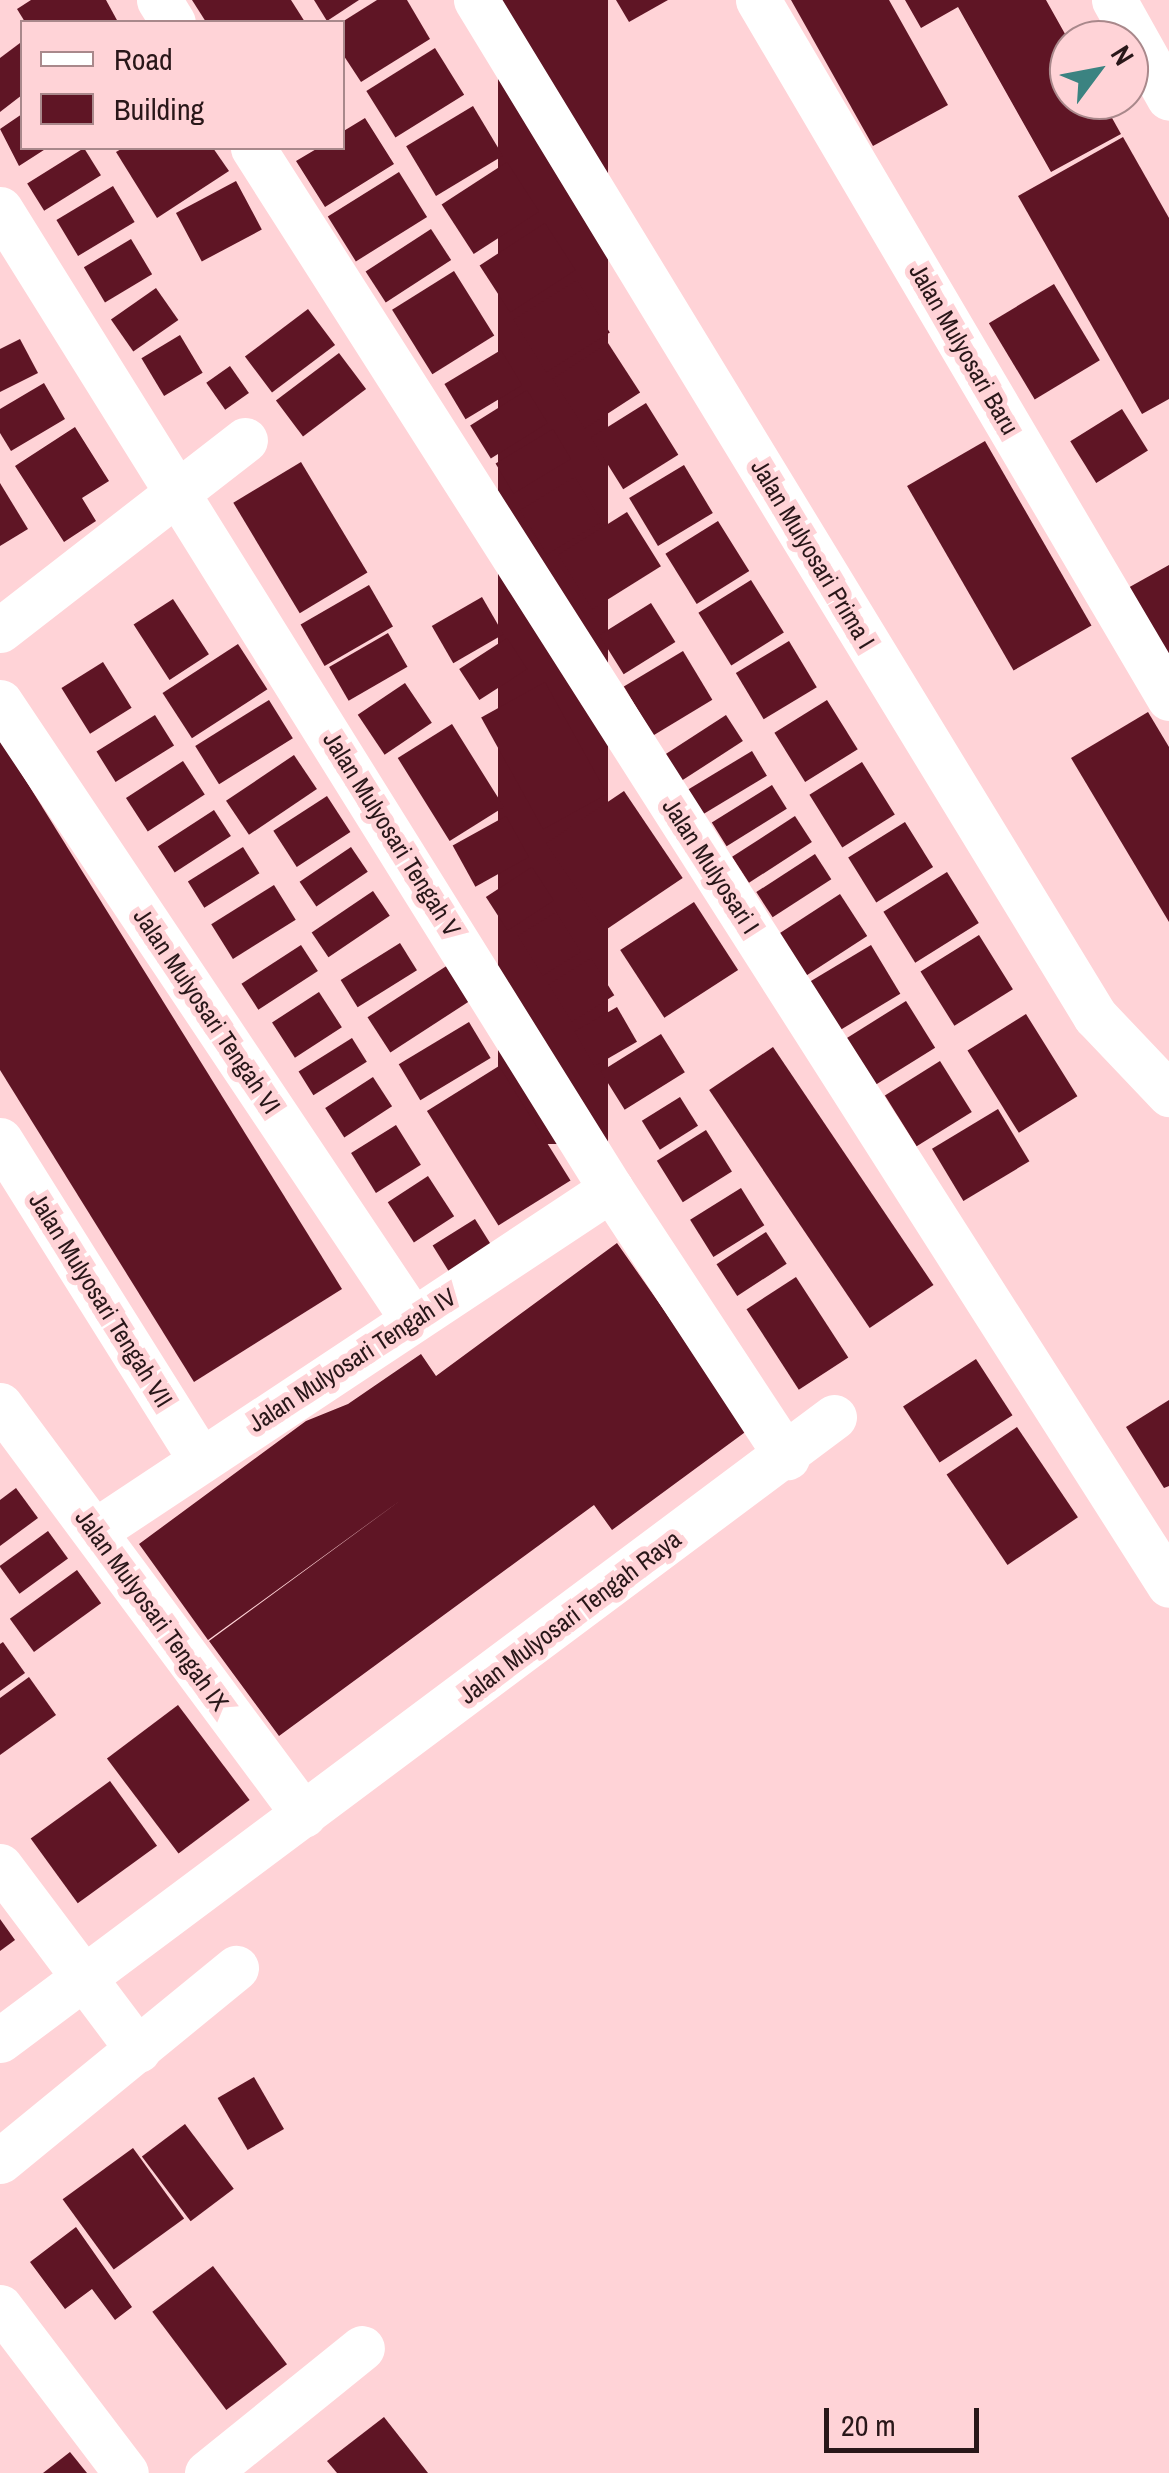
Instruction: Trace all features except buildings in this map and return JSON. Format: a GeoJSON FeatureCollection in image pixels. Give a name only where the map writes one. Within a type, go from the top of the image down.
{"type":"FeatureCollection","features":[{"type":"Feature","properties":{"kind":"street","name":"Jalan Mulyosari Prima I"},"geometry":{"type":"LineString","coordinates":[[476,0],[1095,1016],[1169,1094]]}},
{"type":"Feature","properties":{"kind":"street","name":"Jalan Mulyosari Baru"},"geometry":{"type":"LineString","coordinates":[[758,0],[1169,698]]}},
{"type":"Feature","properties":{"kind":"street"},"geometry":{"type":"LineString","coordinates":[[1114,0],[1169,98]]}},
{"type":"Feature","properties":{"kind":"street","name":"Jalan Mulyosari I"},"geometry":{"type":"LineString","coordinates":[[254,150],[1169,1585]]}},
{"type":"Feature","properties":{"kind":"street","name":"Jalan Mulyosari Tengah V"},"geometry":{"type":"LineString","coordinates":[[0,210],[180,490],[610,1189],[787,1456]]}},
{"type":"Feature","properties":{"kind":"street"},"geometry":{"type":"LineString","coordinates":[[0,630],[245,440]]}},
{"type":"Feature","properties":{"kind":"street","name":"Jalan Mulyosari Tengah VI"},"geometry":{"type":"LineString","coordinates":[[0,702],[414,1320]]}},
{"type":"Feature","properties":{"kind":"street","name":"Jalan Mulyosari Tengah VII"},"geometry":{"type":"LineString","coordinates":[[0,1140],[201,1460]]}},
{"type":"Feature","properties":{"kind":"street","name":"Jalan Mulyosari Tengah IV"},"geometry":{"type":"LineString","coordinates":[[94,1531],[610,1189]]}},
{"type":"Feature","properties":{"kind":"street","name":"Jalan Mulyosari Tengah IX"},"geometry":{"type":"LineString","coordinates":[[0,1405],[304,1815]]}},
{"type":"Feature","properties":{"kind":"street","name":"Jalan Mulyosari Tengah Raya"},"geometry":{"type":"LineString","coordinates":[[0,2040],[787,1456],[834,1417]]}},
{"type":"Feature","properties":{"kind":"street"},"geometry":{"type":"LineString","coordinates":[[0,1866],[138,2050]]}},
{"type":"Feature","properties":{"kind":"street"},"geometry":{"type":"LineString","coordinates":[[0,2161],[236,1968]]}},
{"type":"Feature","properties":{"kind":"street"},"geometry":{"type":"LineString","coordinates":[[0,2307],[126,2473]]}},
{"type":"Feature","properties":{"kind":"street"},"geometry":{"type":"LineString","coordinates":[[207,2473],[362,2348]]}}]}
